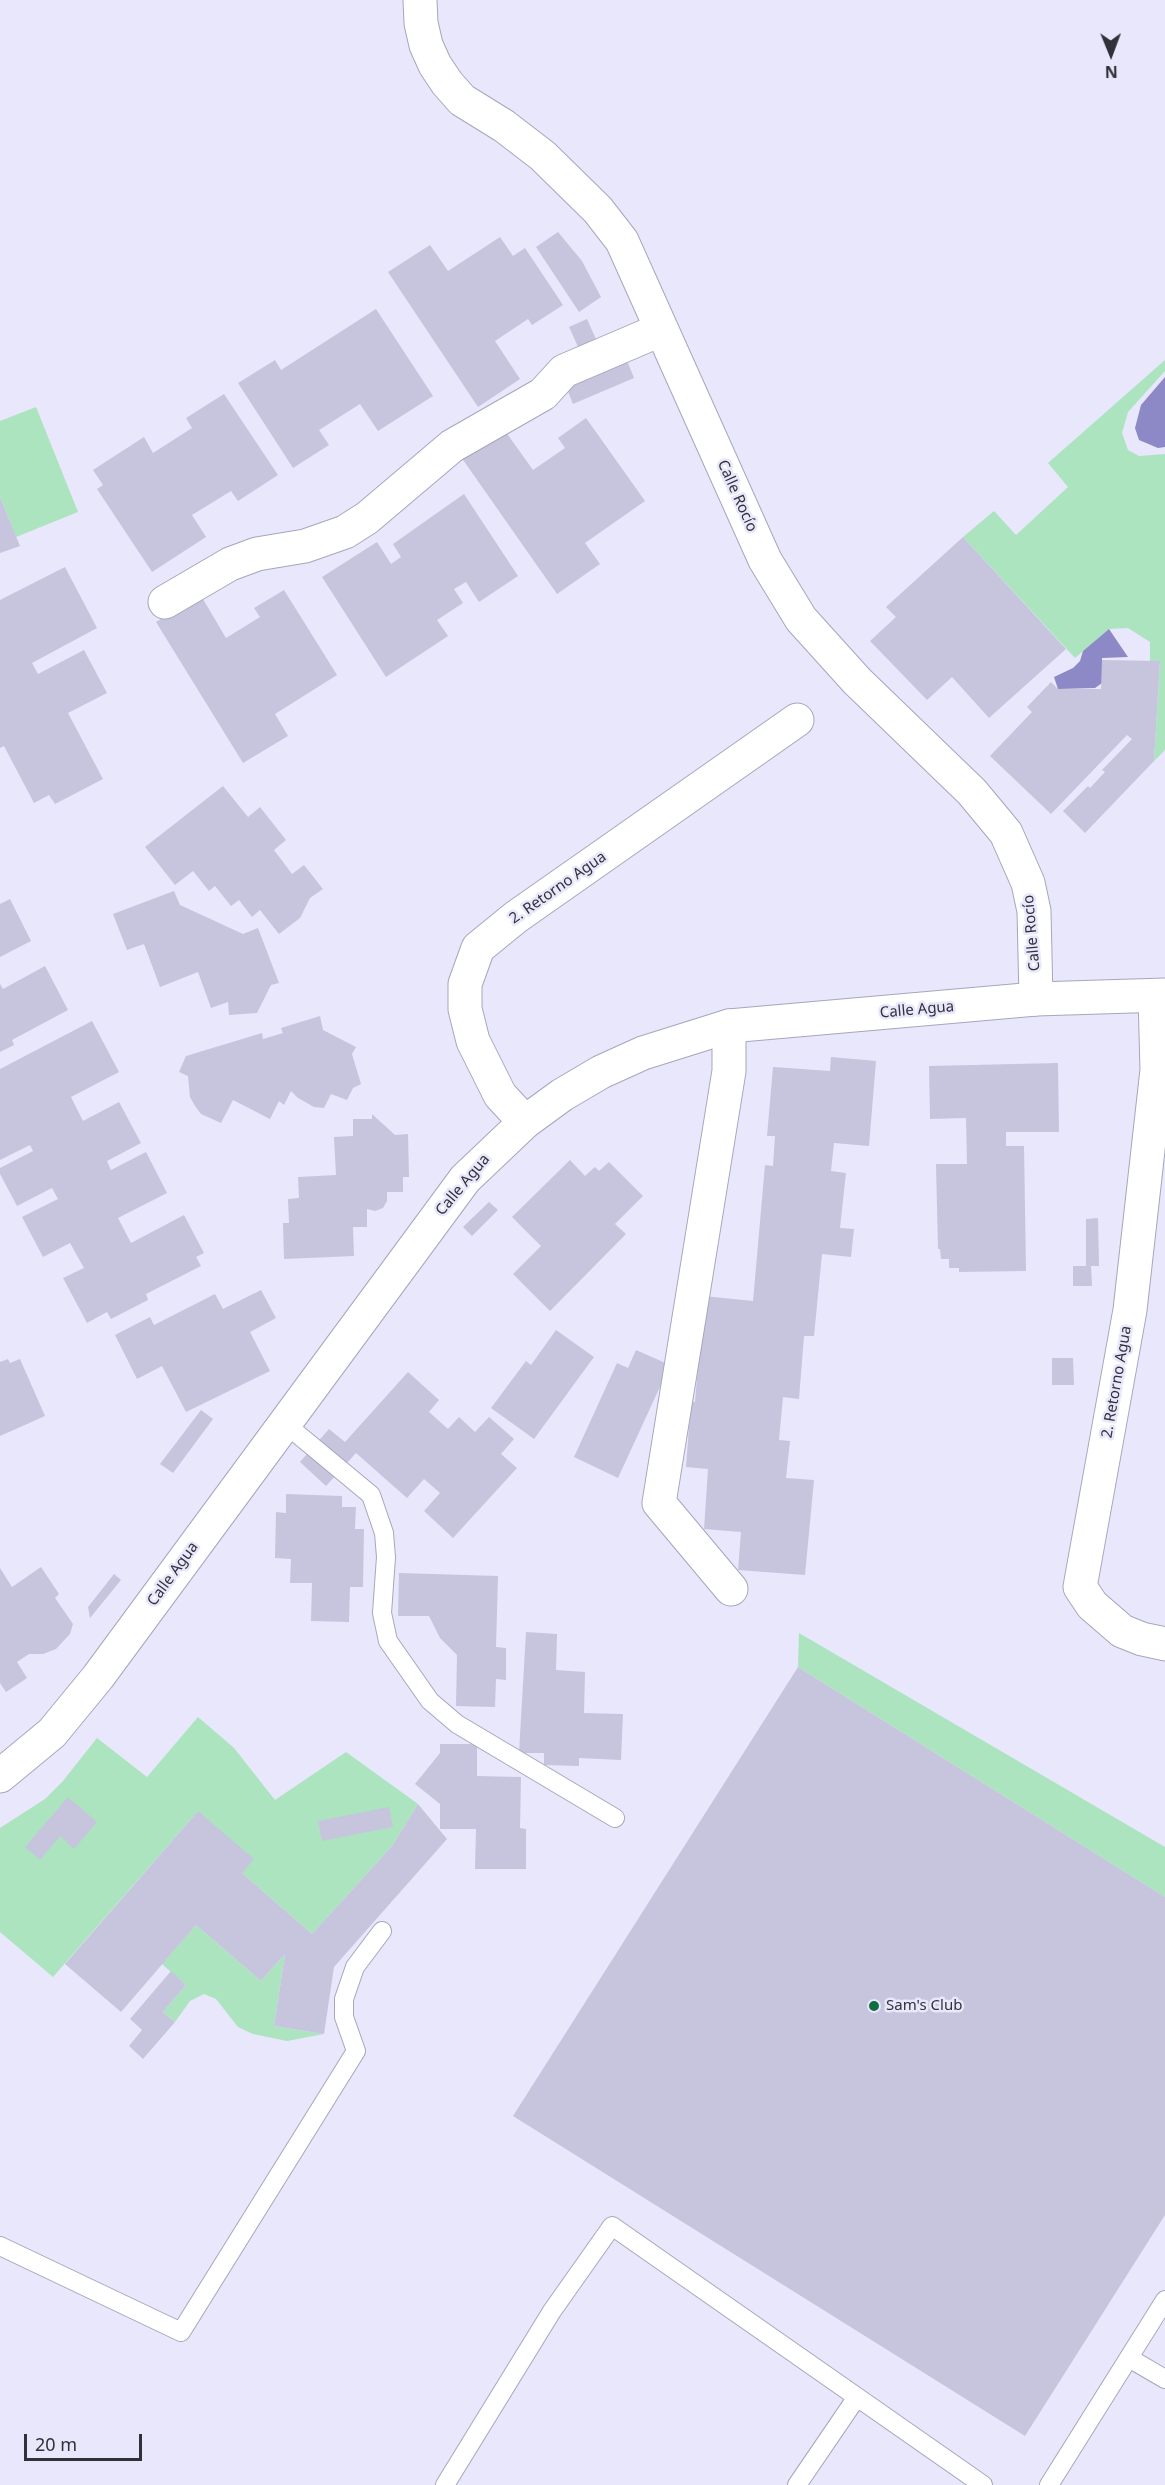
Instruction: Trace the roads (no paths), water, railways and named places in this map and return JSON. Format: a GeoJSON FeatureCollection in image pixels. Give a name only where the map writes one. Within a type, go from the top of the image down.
{"type":"FeatureCollection","features":[{"type":"Feature","properties":{"kind":"street","name":"Calle Rocío"},"geometry":{"type":"LineString","coordinates":[[420,0],[421,22],[426,45],[447,83],[462,100],[504,126],[543,156],[598,210],[622,241],[765,560],[801,619],[857,681],[972,792],[1006,833],[1028,883],[1034,911],[1036,999]]}},
{"type":"Feature","properties":{"kind":"street"},"geometry":{"type":"LineString","coordinates":[[165,602],[230,564],[256,554],[305,546],[345,532],[367,518],[452,446],[543,394],[564,371],[660,330]]}},
{"type":"Feature","properties":{"kind":"street","name":"2. Retorno Agua"},"geometry":{"type":"LineString","coordinates":[[525,1122],[500,1095],[473,1041],[465,1009],[465,984],[478,948],[516,917],[797,720]]}},
{"type":"Feature","properties":{"kind":"street","name":"Calle Agua"},"geometry":{"type":"LineString","coordinates":[[0,1776],[52,1733],[98,1677],[465,1179],[525,1122],[562,1095],[632,1058],[685,1038],[729,1026],[1036,999],[1160,996]]}},
{"type":"Feature","properties":{"kind":"street","name":"2. Retorno Agua"},"geometry":{"type":"LineString","coordinates":[[1160,996],[1157,1070],[1131,1310],[1080,1587],[1092,1605],[1122,1631],[1165,1644]]}},
{"type":"Feature","properties":{"kind":"street"},"geometry":{"type":"LineString","coordinates":[[729,1026],[729,1071],[658,1503],[731,1589]]}},
{"type":"Feature","properties":{"kind":"lane"},"geometry":{"type":"LineString","coordinates":[[284,1422],[371,1495],[384,1533],[386,1557],[382,1613],[386,1633],[397,1656],[409,1668],[430,1701],[457,1724],[615,1818]]}},
{"type":"Feature","properties":{"kind":"lane"},"geometry":{"type":"LineString","coordinates":[[0,2246],[181,2332],[356,2051],[344,2017],[346,1991],[355,1967],[382,1931]]}},
{"type":"Feature","properties":{"kind":"lane"},"geometry":{"type":"LineString","coordinates":[[445,2485],[552,2312],[612,2226],[983,2485]]}},
{"type":"Feature","properties":{"kind":"lane"},"geometry":{"type":"LineString","coordinates":[[1049,2485],[1165,2300]]}},
{"type":"Feature","properties":{"kind":"lane"},"geometry":{"type":"LineString","coordinates":[[1129,2358],[1165,2379]]}},
{"type":"Feature","properties":{"kind":"lane"},"geometry":{"type":"LineString","coordinates":[[797,2485],[857,2397]]}},
{"type":"Feature","properties":{"kind":"place","name":"Sam's Club"},"geometry":{"type":"Point","coordinates":[874,2006]}}]}
